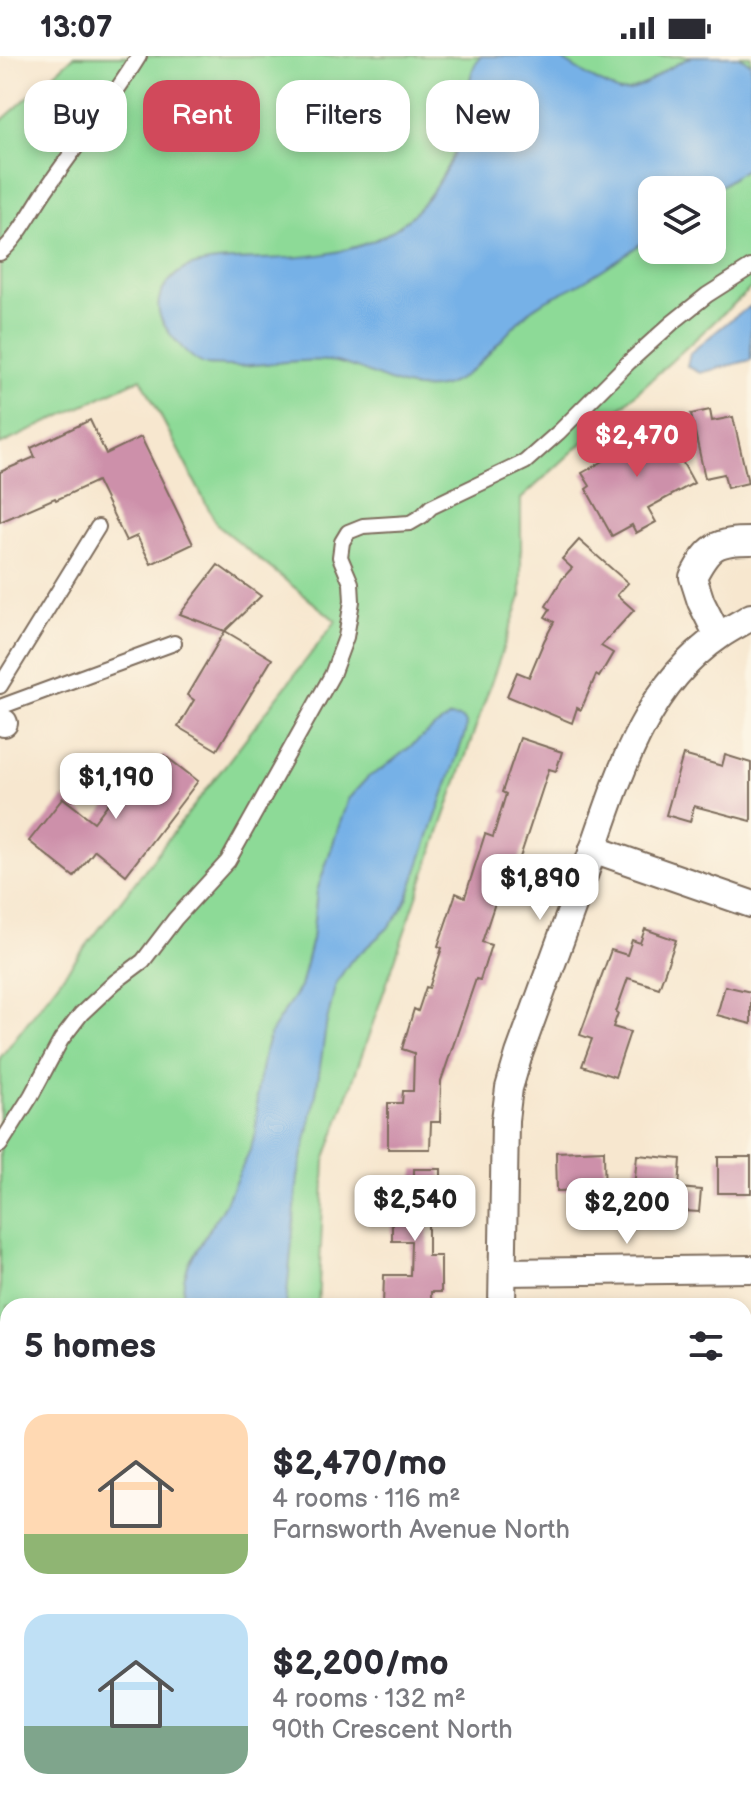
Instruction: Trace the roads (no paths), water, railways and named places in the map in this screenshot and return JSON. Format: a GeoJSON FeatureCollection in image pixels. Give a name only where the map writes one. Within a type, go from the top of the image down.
{"type":"FeatureCollection","features":[{"type":"Feature","properties":{"kind":"street"},"geometry":{"type":"LineString","coordinates":[[718,636],[693,577],[705,554],[728,541],[751,541]]}},
{"type":"Feature","properties":{"kind":"street"},"geometry":{"type":"LineString","coordinates":[[502,1298],[505,1120],[509,1088],[593,849],[644,720],[690,661],[718,636],[751,617]]}},
{"type":"Feature","properties":{"kind":"street"},"geometry":{"type":"LineString","coordinates":[[593,849],[751,904]]}},
{"type":"Feature","properties":{"kind":"street"},"geometry":{"type":"LineString","coordinates":[[503,1272],[751,1269]]}},
{"type":"Feature","properties":{"kind":"lane"},"geometry":{"type":"LineString","coordinates":[[0,253],[23,226],[46,188],[139,56]]}},
{"type":"Feature","properties":{"kind":"lane"},"geometry":{"type":"LineString","coordinates":[[0,1145],[61,1040],[81,1014],[143,961],[175,919],[228,861],[332,675],[346,637],[352,601],[351,583],[340,557],[342,542],[348,532],[363,526],[410,523],[431,507],[525,462],[672,323],[707,295],[751,267]]}},
{"type":"Feature","properties":{"kind":"lane"},"geometry":{"type":"LineString","coordinates":[[0,686],[98,527]]}},
{"type":"Feature","properties":{"kind":"lane"},"geometry":{"type":"LineString","coordinates":[[1,717],[174,643]]}},
{"type":"Feature","properties":{"kind":"water"},"geometry":{"type":"Polygon","coordinates":[[[481,56],[556,56],[619,92],[645,84],[692,56],[737,56],[751,63],[751,165],[726,182],[726,176],[638,176],[638,245],[596,274],[531,310],[477,365],[444,386],[413,388],[328,361],[207,365],[182,348],[165,326],[158,307],[165,287],[185,269],[215,261],[292,258],[356,247],[385,235],[414,213],[438,183],[454,152],[539,152],[539,80],[470,80],[481,56]]]}},
{"type":"Feature","properties":{"kind":"water"},"geometry":{"type":"Polygon","coordinates":[[[751,306],[751,360],[700,373],[687,366],[690,353],[751,306]]]}},
{"type":"Feature","properties":{"kind":"water"},"geometry":{"type":"Polygon","coordinates":[[[450,717],[460,718],[466,723],[408,897],[387,929],[350,962],[336,983],[298,1177],[287,1298],[183,1298],[189,1263],[227,1200],[250,1150],[256,1131],[257,1092],[264,1053],[271,1032],[300,987],[312,939],[317,891],[348,799],[368,777],[450,717]]]}}]}
